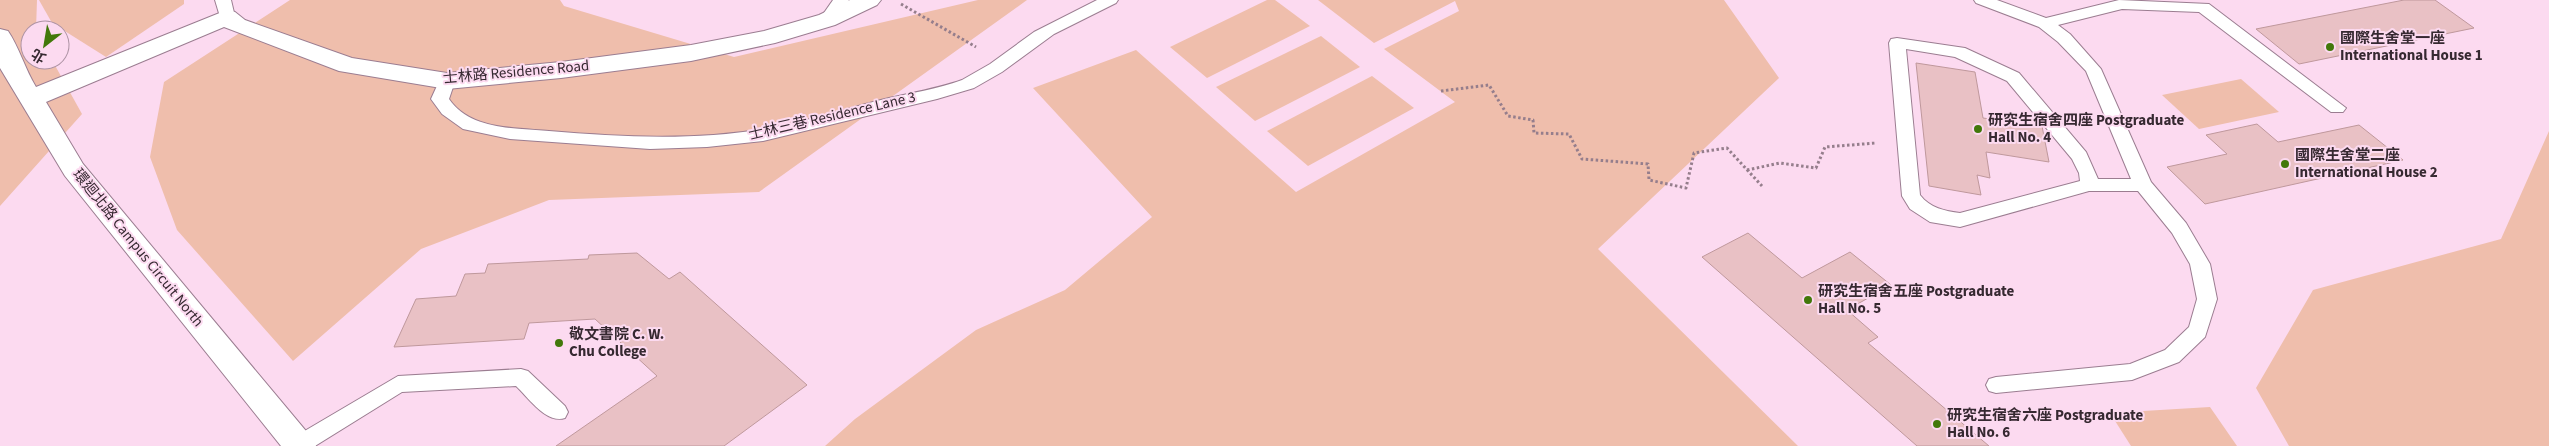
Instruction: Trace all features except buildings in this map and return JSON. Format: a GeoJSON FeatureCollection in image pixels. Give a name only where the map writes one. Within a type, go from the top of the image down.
{"type":"FeatureCollection","features":[{"type":"Feature","properties":{"kind":"street","name":"士林路 Residence Road"},"geometry":{"type":"LineString","coordinates":[[31,99],[225,8],[237,24],[348,65],[447,81],[561,70],[691,53],[767,38],[827,20],[869,0]]}},
{"type":"Feature","properties":{"kind":"street","name":"環迴北路 Campus Circuit North"},"geometry":{"type":"LineString","coordinates":[[0,36],[12,68],[74,170],[299,446]]}},
{"type":"Feature","properties":{"kind":"lane"},"geometry":{"type":"LineString","coordinates":[[827,20],[841,0]]}},
{"type":"Feature","properties":{"kind":"lane","name":"士林三巷 Residence Lane 3"},"geometry":{"type":"LineString","coordinates":[[447,81],[440,99],[446,111],[470,125],[495,132],[610,143],[712,141],[763,135],[968,84],[1004,64],[1039,37],[1076,15],[1110,0]]}},
{"type":"Feature","properties":{"kind":"lane"},"geometry":{"type":"LineString","coordinates":[[1982,0],[2045,23],[2064,38],[2092,69],[2143,185],[2179,228],[2200,264],[2207,299],[2198,331],[2172,356],[2132,372],[1996,385]]}},
{"type":"Feature","properties":{"kind":"lane"},"geometry":{"type":"LineString","coordinates":[[2045,23],[2122,4],[2203,7],[2337,108]]}},
{"type":"Feature","properties":{"kind":"lane"},"geometry":{"type":"LineString","coordinates":[[2089,185],[2088,173],[2080,156],[2013,77],[1959,52],[1897,43],[1911,196],[1916,204],[1937,217],[1960,220],[2089,185],[2143,185]]}},
{"type":"Feature","properties":{"kind":"lane"},"geometry":{"type":"LineString","coordinates":[[299,446],[398,384],[521,376],[557,412]]}},
{"type":"Feature","properties":{"kind":"path"},"geometry":{"type":"LineString","coordinates":[[895,0],[1004,64]]}},
{"type":"Feature","properties":{"kind":"path"},"geometry":{"type":"LineString","coordinates":[[1441,91],[1489,85],[1508,116],[1533,120],[1534,133],[1569,134],[1582,158],[1648,164],[1649,180],[1686,188],[1694,153],[1727,148],[1762,186]]}},
{"type":"Feature","properties":{"kind":"path"},"geometry":{"type":"LineString","coordinates":[[1748,170],[1780,163],[1816,168],[1825,147],[1885,142],[1907,146]]}},
{"type":"Feature","properties":{"kind":"shaded area"},"geometry":{"type":"Polygon","coordinates":[[[0,0],[37,0],[36,20],[20,20],[20,70],[58,70],[82,114],[0,206],[0,0]]]}},
{"type":"Feature","properties":{"kind":"shaded area"},"geometry":{"type":"Polygon","coordinates":[[[39,0],[184,0],[184,4],[106,57],[70,34],[70,20],[50,20],[39,0]]]}},
{"type":"Feature","properties":{"kind":"shaded area"},"geometry":{"type":"Polygon","coordinates":[[[290,0],[560,0],[564,6],[734,57],[978,0],[1027,0],[759,192],[549,200],[421,249],[293,361],[177,230],[150,157],[164,82],[290,0]]]}},
{"type":"Feature","properties":{"kind":"shaded area"},"geometry":{"type":"Polygon","coordinates":[[[1267,0],[1275,0],[1310,26],[1207,78],[1170,47],[1267,0]]]}},
{"type":"Feature","properties":{"kind":"shaded area"},"geometry":{"type":"Polygon","coordinates":[[[1318,0],[1724,0],[1779,78],[1598,249],[1798,446],[825,446],[855,419],[976,330],[1065,290],[1152,217],[1033,88],[1136,50],[1296,192],[1455,102],[1384,49],[1459,11],[1455,1],[1374,43],[1318,0]]]}},
{"type":"Feature","properties":{"kind":"shaded area"},"geometry":{"type":"Polygon","coordinates":[[[1321,36],[1360,67],[1255,121],[1216,87],[1321,36]]]}},
{"type":"Feature","properties":{"kind":"shaded area"},"geometry":{"type":"Polygon","coordinates":[[[1372,76],[1414,108],[1308,166],[1267,131],[1372,76]]]}},
{"type":"Feature","properties":{"kind":"shaded area"},"geometry":{"type":"Polygon","coordinates":[[[2241,79],[2279,112],[2199,129],[2162,95],[2241,79]]]}},
{"type":"Feature","properties":{"kind":"shaded area"},"geometry":{"type":"Polygon","coordinates":[[[2549,131],[2549,446],[2289,446],[2256,388],[2313,290],[2501,239],[2549,131]]]}},
{"type":"Feature","properties":{"kind":"shaded area"},"geometry":{"type":"Polygon","coordinates":[[[2210,407],[2237,446],[2131,446],[2110,413],[2210,407]]]}},
{"type":"Feature","properties":{"kind":"place","name":"國際生舍堂一座 International House 1"},"geometry":{"type":"Point","coordinates":[2330,47]}},
{"type":"Feature","properties":{"kind":"place","name":"研究生宿舍四座 Postgraduate Hall No. 4"},"geometry":{"type":"Point","coordinates":[1978,129]}},
{"type":"Feature","properties":{"kind":"place","name":"國際生舍堂二座 International House 2"},"geometry":{"type":"Point","coordinates":[2285,164]}},
{"type":"Feature","properties":{"kind":"place","name":"研究生宿舍五座 Postgraduate Hall No. 5"},"geometry":{"type":"Point","coordinates":[1808,300]}},
{"type":"Feature","properties":{"kind":"place","name":"敬文書院 C. W. Chu College"},"geometry":{"type":"Point","coordinates":[559,343]}},
{"type":"Feature","properties":{"kind":"place","name":"研究生宿舍六座 Postgraduate Hall No. 6"},"geometry":{"type":"Point","coordinates":[1937,424]}}]}
